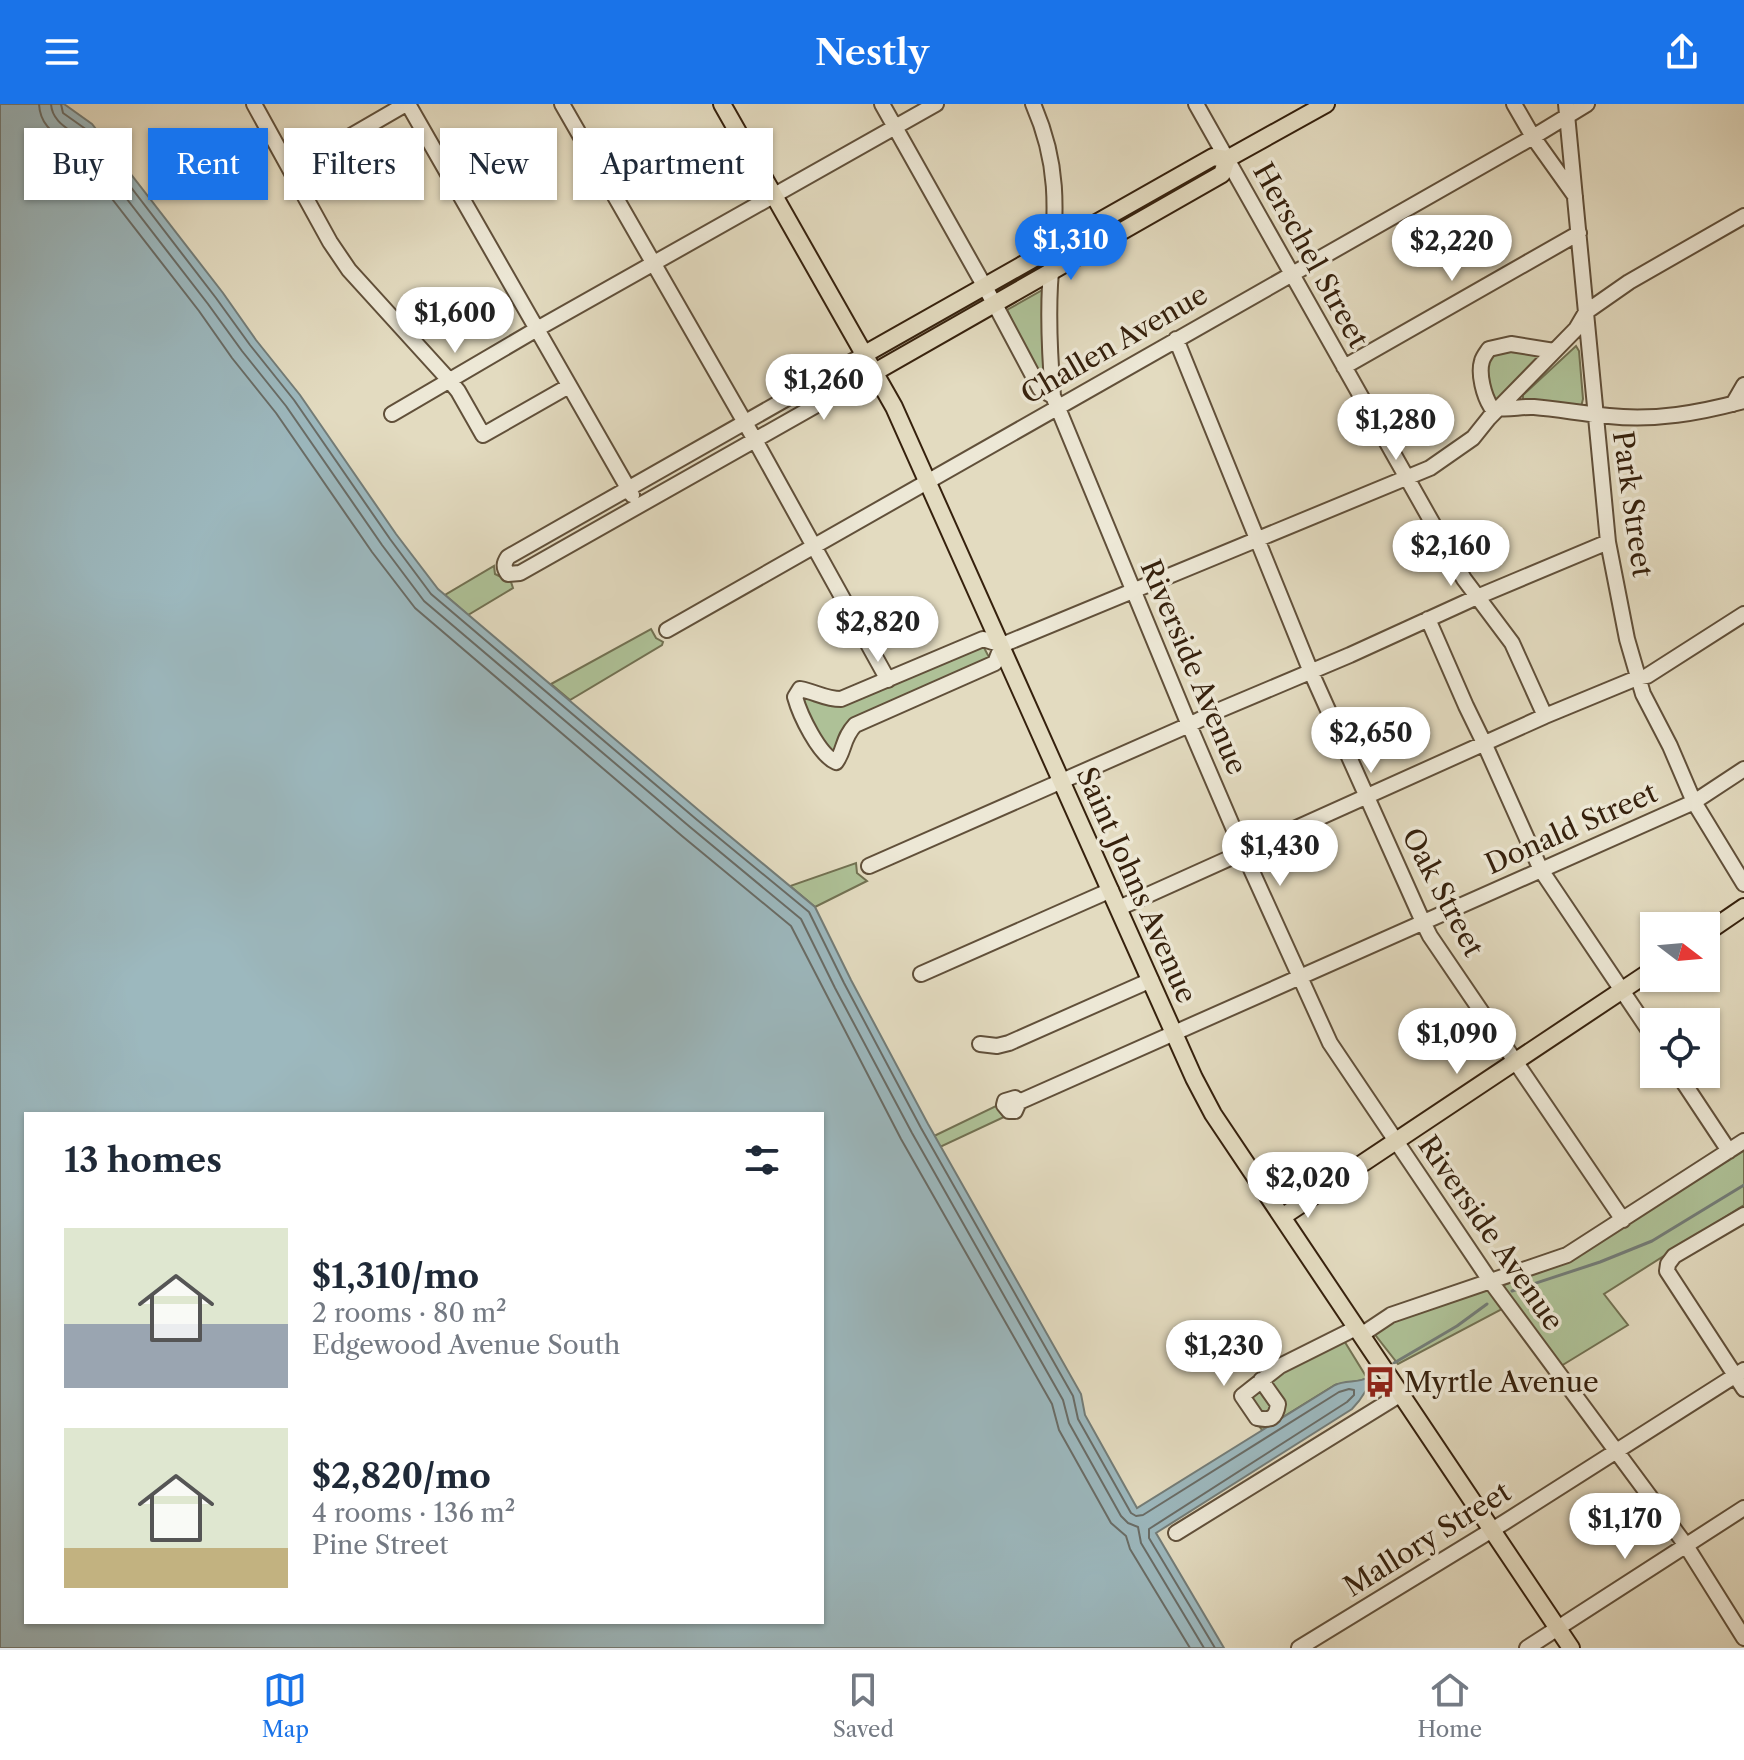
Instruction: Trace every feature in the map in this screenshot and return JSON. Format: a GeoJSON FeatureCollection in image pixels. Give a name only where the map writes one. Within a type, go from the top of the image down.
{"type":"FeatureCollection","features":[{"type":"Feature","properties":{"kind":"main road","name":"Saint Johns Avenue"},"geometry":{"type":"LineString","coordinates":[[722,104],[894,407],[1194,1078],[1213,1114],[1571,1648]]}},
{"type":"Feature","properties":{"kind":"main road"},"geometry":{"type":"LineString","coordinates":[[865,354],[1213,157],[1227,159],[1326,104]]}},
{"type":"Feature","properties":{"kind":"main road"},"geometry":{"type":"LineString","coordinates":[[875,372],[1222,174],[1227,159]]}},
{"type":"Feature","properties":{"kind":"main road"},"geometry":{"type":"LineString","coordinates":[[1720,923],[1744,907]]}},
{"type":"Feature","properties":{"kind":"main road"},"geometry":{"type":"LineString","coordinates":[[1282,1217],[1640,978]]}},
{"type":"Feature","properties":{"kind":"street"},"geometry":{"type":"LineString","coordinates":[[254,104],[284,156]]}},
{"type":"Feature","properties":{"kind":"street"},"geometry":{"type":"LineString","coordinates":[[365,128],[407,104],[638,506]]}},
{"type":"Feature","properties":{"kind":"street"},"geometry":{"type":"LineString","coordinates":[[562,104],[755,440],[888,680]]}},
{"type":"Feature","properties":{"kind":"street","name":"Riverside Avenue"},"geometry":{"type":"LineString","coordinates":[[882,104],[1040,389],[1056,401],[1189,725],[1330,1043],[1491,1282],[1685,1544],[1744,1638]]}},
{"type":"Feature","properties":{"kind":"street"},"geometry":{"type":"LineString","coordinates":[[392,414],[936,104]]}},
{"type":"Feature","properties":{"kind":"street"},"geometry":{"type":"LineString","coordinates":[[1033,104],[1047,142],[1055,183],[1049,352],[1056,401]]}},
{"type":"Feature","properties":{"kind":"street","name":"Herschel Street"},"geometry":{"type":"LineString","coordinates":[[1196,104],[1464,579],[1512,643],[1545,716]]}},
{"type":"Feature","properties":{"kind":"street"},"geometry":{"type":"LineString","coordinates":[[1514,104],[1533,137],[1575,196]]}},
{"type":"Feature","properties":{"kind":"street","name":"Challen Avenue"},"geometry":{"type":"LineString","coordinates":[[667,630],[928,481],[1056,401],[1176,339],[1533,137],[1567,110],[1587,104]]}},
{"type":"Feature","properties":{"kind":"street","name":"Park Street"},"geometry":{"type":"LineString","coordinates":[[1567,110],[1608,542],[1627,639],[1643,694],[1694,802],[1744,884]]}},
{"type":"Feature","properties":{"kind":"street"},"geometry":{"type":"LineString","coordinates":[[308,200],[349,270],[458,391],[483,435],[569,386]]}},
{"type":"Feature","properties":{"kind":"street"},"geometry":{"type":"LineString","coordinates":[[1002,645],[995,663],[855,725],[848,733],[836,762],[827,758],[799,711],[795,697],[800,689],[827,699],[841,699],[983,639],[1002,645],[1430,468],[1473,438],[1576,329],[1586,312],[1629,282],[1744,216]]}},
{"type":"Feature","properties":{"kind":"street"},"geometry":{"type":"LineString","coordinates":[[1344,367],[1579,233]]}},
{"type":"Feature","properties":{"kind":"street","name":"Oak Street"},"geometry":{"type":"LineString","coordinates":[[1176,339],[1311,672],[1430,936],[1623,1220]]}},
{"type":"Feature","properties":{"kind":"street"},"geometry":{"type":"LineString","coordinates":[[1554,351],[1511,344],[1489,349],[1482,359],[1481,369],[1491,407],[1535,407],[1606,416],[1654,418],[1738,403],[1744,385]]}},
{"type":"Feature","properties":{"kind":"street"},"geometry":{"type":"LineString","coordinates":[[865,354],[508,557],[504,562],[505,569],[508,574],[520,573],[875,372]]}},
{"type":"Feature","properties":{"kind":"street"},"geometry":{"type":"LineString","coordinates":[[869,866],[1608,542]]}},
{"type":"Feature","properties":{"kind":"street"},"geometry":{"type":"LineString","coordinates":[[1119,908],[1545,716],[1647,676],[1744,614]]}},
{"type":"Feature","properties":{"kind":"street"},"geometry":{"type":"LineString","coordinates":[[1428,619],[1541,870],[1640,1017]]}},
{"type":"Feature","properties":{"kind":"street","name":"Donald Street"},"geometry":{"type":"LineString","coordinates":[[1019,1102],[1694,802],[1744,769]]}},
{"type":"Feature","properties":{"kind":"street"},"geometry":{"type":"LineString","coordinates":[[921,974],[1111,890]]}},
{"type":"Feature","properties":{"kind":"street"},"geometry":{"type":"LineString","coordinates":[[980,1044],[997,1046],[1009,1043],[1151,980]]}},
{"type":"Feature","properties":{"kind":"street"},"geometry":{"type":"LineString","coordinates":[[1687,1088],[1729,1151]]}},
{"type":"Feature","properties":{"kind":"street"},"geometry":{"type":"LineString","coordinates":[[1261,1380],[1280,1366],[1391,1315],[1567,1255],[1744,1141]]}},
{"type":"Feature","properties":{"kind":"street"},"geometry":{"type":"LineString","coordinates":[[1744,1215],[1674,1256],[1667,1271],[1740,1373],[1744,1389]]}},
{"type":"Feature","properties":{"kind":"street","name":"Mallory Street"},"geometry":{"type":"LineString","coordinates":[[1299,1648],[1740,1373]]}},
{"type":"Feature","properties":{"kind":"street"},"geometry":{"type":"LineString","coordinates":[[1176,1533],[1401,1394]]}},
{"type":"Feature","properties":{"kind":"street"},"geometry":{"type":"LineString","coordinates":[[1527,1648],[1744,1508]]}},
{"type":"Feature","properties":{"kind":"green space"},"geometry":{"type":"Polygon","coordinates":[[[1046,288],[1043,387],[1007,310],[1046,288]]]}},
{"type":"Feature","properties":{"kind":"green space"},"geometry":{"type":"Polygon","coordinates":[[[1576,346],[1583,399],[1581,407],[1523,400],[1523,395],[1576,346]]]}},
{"type":"Feature","properties":{"kind":"green space"},"geometry":{"type":"Polygon","coordinates":[[[1498,350],[1543,354],[1499,402],[1492,399],[1487,379],[1488,358],[1498,350]]]}},
{"type":"Feature","properties":{"kind":"green space"},"geometry":{"type":"Polygon","coordinates":[[[494,566],[495,574],[511,582],[513,588],[468,615],[445,595],[494,566]]]}},
{"type":"Feature","properties":{"kind":"green space"},"geometry":{"type":"Polygon","coordinates":[[[651,629],[656,638],[663,642],[662,645],[570,700],[551,684],[651,629]]]}},
{"type":"Feature","properties":{"kind":"green space"},"geometry":{"type":"Polygon","coordinates":[[[981,642],[991,661],[849,724],[838,749],[831,753],[826,751],[802,700],[806,696],[820,702],[981,642]]]}},
{"type":"Feature","properties":{"kind":"green space"},"geometry":{"type":"Polygon","coordinates":[[[856,863],[857,873],[867,881],[815,907],[790,886],[856,863]]]}},
{"type":"Feature","properties":{"kind":"green space"},"geometry":{"type":"Polygon","coordinates":[[[998,1105],[1004,1117],[940,1147],[934,1136],[998,1105]]]}},
{"type":"Feature","properties":{"kind":"green space"},"geometry":{"type":"Polygon","coordinates":[[[1744,1150],[1744,1205],[1604,1294],[1628,1325],[1561,1366],[1501,1286],[1571,1260],[1744,1150]]]}},
{"type":"Feature","properties":{"kind":"green space"},"geometry":{"type":"Polygon","coordinates":[[[1492,1288],[1506,1307],[1398,1364],[1373,1332],[1394,1321],[1492,1288]]]}},
{"type":"Feature","properties":{"kind":"green space"},"geometry":{"type":"Polygon","coordinates":[[[1343,1339],[1367,1378],[1335,1385],[1262,1430],[1240,1401],[1276,1375],[1343,1339]]]}},
{"type":"Feature","properties":{"kind":"water"},"geometry":{"type":"Polygon","coordinates":[[[0,104],[64,104],[95,128],[24,128],[24,200],[132,200],[132,176],[300,395],[438,589],[815,907],[928,1124],[1081,1394],[1085,1415],[1137,1508],[1335,1385],[1367,1378],[1371,1383],[1352,1409],[1156,1533],[1224,1648],[0,1648],[0,104]]]}},
{"type":"Feature","properties":{"kind":"waterway"},"geometry":{"type":"LineString","coordinates":[[1512,1291],[1652,1241],[1744,1185]]}},
{"type":"Feature","properties":{"kind":"waterway"},"geometry":{"type":"LineString","coordinates":[[1394,1363],[1457,1326],[1487,1304]]}},
{"type":"Feature","properties":{"kind":"place","name":"Myrtle Avenue"},"geometry":{"type":"Point","coordinates":[1380,1382]}}]}
